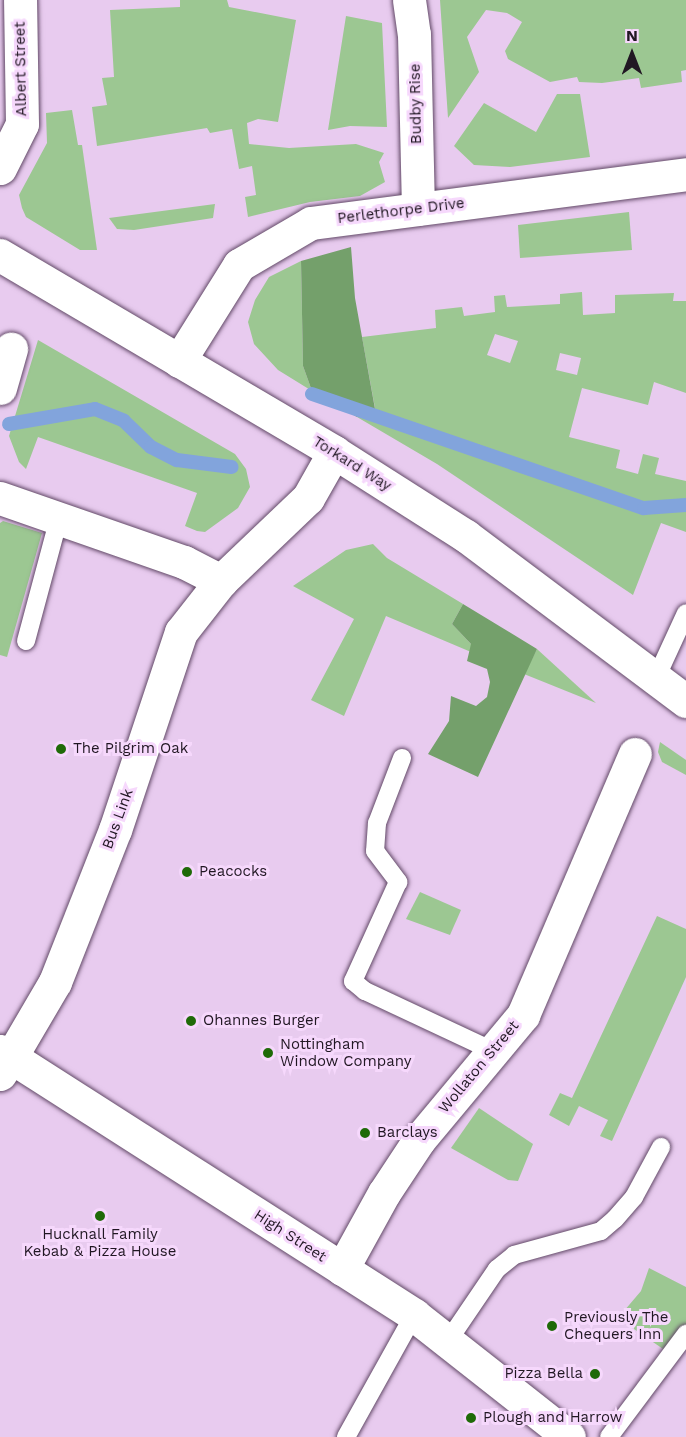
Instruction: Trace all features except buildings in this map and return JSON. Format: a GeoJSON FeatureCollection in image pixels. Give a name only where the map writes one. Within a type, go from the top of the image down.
{"type":"FeatureCollection","features":[{"type":"Feature","properties":{"kind":"street","name":"Albert Street"},"geometry":{"type":"LineString","coordinates":[[0,168],[22,124],[20,0]]}},
{"type":"Feature","properties":{"kind":"street","name":"Budby Rise"},"geometry":{"type":"LineString","coordinates":[[410,0],[414,34],[418,209]]}},
{"type":"Feature","properties":{"kind":"street","name":"Perlethorpe Drive"},"geometry":{"type":"LineString","coordinates":[[180,361],[239,265],[312,223],[686,174]]}},
{"type":"Feature","properties":{"kind":"street","name":"Torkard Way"},"geometry":{"type":"LineString","coordinates":[[0,255],[334,452],[466,536],[657,676],[686,701]]}},
{"type":"Feature","properties":{"kind":"street"},"geometry":{"type":"LineString","coordinates":[[0,388],[11,349]]}},
{"type":"Feature","properties":{"kind":"street","name":"Bus Link"},"geometry":{"type":"LineString","coordinates":[[4,1061],[55,982],[115,830],[181,632],[221,581],[308,498],[334,452]]}},
{"type":"Feature","properties":{"kind":"street"},"geometry":{"type":"LineString","coordinates":[[0,498],[184,562],[221,581]]}},
{"type":"Feature","properties":{"kind":"street","name":"Wollaton Street"},"geometry":{"type":"LineString","coordinates":[[342,1269],[419,1140],[523,1015],[635,754]]}},
{"type":"Feature","properties":{"kind":"street","name":"High Street"},"geometry":{"type":"LineString","coordinates":[[4,1061],[414,1315],[569,1437]]}},
{"type":"Feature","properties":{"kind":"lane"},"geometry":{"type":"LineString","coordinates":[[26,641],[59,518]]}},
{"type":"Feature","properties":{"kind":"lane"},"geometry":{"type":"LineString","coordinates":[[657,676],[686,613]]}},
{"type":"Feature","properties":{"kind":"lane"},"geometry":{"type":"LineString","coordinates":[[402,758],[376,823],[375,851],[398,882],[353,981],[365,991],[493,1051]]}},
{"type":"Feature","properties":{"kind":"lane"},"geometry":{"type":"LineString","coordinates":[[448,1341],[497,1269],[514,1255],[601,1231],[615,1219],[634,1197],[661,1147]]}},
{"type":"Feature","properties":{"kind":"lane"},"geometry":{"type":"LineString","coordinates":[[346,1437],[414,1315]]}},
{"type":"Feature","properties":{"kind":"lane"},"geometry":{"type":"LineString","coordinates":[[609,1437],[686,1334]]}},
{"type":"Feature","properties":{"kind":"green space"},"geometry":{"type":"Polygon","coordinates":[[[180,0],[227,0],[229,7],[296,20],[278,122],[258,119],[247,123],[249,144],[289,148],[356,144],[384,153],[379,162],[385,182],[360,196],[310,202],[248,217],[245,197],[256,195],[252,166],[239,169],[232,129],[210,133],[207,128],[97,146],[92,107],[107,105],[102,78],[114,77],[110,10],[180,7],[180,0]]]}},
{"type":"Feature","properties":{"kind":"green space"},"geometry":{"type":"Polygon","coordinates":[[[440,0],[686,0],[686,70],[681,71],[682,82],[641,88],[639,78],[602,83],[579,82],[577,77],[550,82],[508,59],[505,51],[522,22],[507,13],[486,10],[467,37],[479,72],[448,118],[440,0]]]}},
{"type":"Feature","properties":{"kind":"green space"},"geometry":{"type":"Polygon","coordinates":[[[346,16],[382,23],[387,127],[350,126],[328,130],[346,16]]]}},
{"type":"Feature","properties":{"kind":"green space"},"geometry":{"type":"Polygon","coordinates":[[[557,94],[580,94],[590,157],[510,167],[474,165],[454,146],[484,103],[536,132],[557,94]]]}},
{"type":"Feature","properties":{"kind":"green space"},"geometry":{"type":"Polygon","coordinates":[[[72,110],[78,145],[82,145],[97,250],[80,250],[26,217],[19,195],[47,143],[46,113],[72,110]]]}},
{"type":"Feature","properties":{"kind":"green space"},"geometry":{"type":"Polygon","coordinates":[[[215,204],[213,218],[134,230],[117,229],[109,218],[215,204]]]}},
{"type":"Feature","properties":{"kind":"green space"},"geometry":{"type":"Polygon","coordinates":[[[629,212],[632,250],[520,258],[518,225],[629,212]]]}},
{"type":"Feature","properties":{"kind":"green space"},"geometry":{"type":"Polygon","coordinates":[[[351,247],[355,298],[375,409],[357,417],[312,391],[303,366],[301,261],[351,247]]]}},
{"type":"Feature","properties":{"kind":"green space"},"geometry":{"type":"Polygon","coordinates":[[[301,261],[303,366],[312,391],[278,370],[254,344],[248,322],[255,300],[269,277],[301,261]]]}},
{"type":"Feature","properties":{"kind":"green space"},"geometry":{"type":"Polygon","coordinates":[[[582,292],[583,315],[615,313],[615,295],[674,293],[673,301],[686,301],[686,393],[654,382],[648,405],[582,388],[569,437],[620,450],[616,468],[638,474],[643,454],[659,458],[655,474],[686,481],[686,532],[661,523],[633,595],[437,464],[357,417],[375,408],[362,337],[436,328],[435,310],[462,307],[464,316],[495,312],[494,296],[505,295],[507,307],[560,304],[560,294],[582,292]],[[495,334],[487,355],[510,363],[518,341],[495,334]],[[560,353],[556,370],[577,375],[581,358],[560,353]]]}},
{"type":"Feature","properties":{"kind":"green space"},"geometry":{"type":"Polygon","coordinates":[[[38,340],[235,454],[246,469],[250,487],[238,508],[205,532],[197,531],[185,526],[197,493],[38,437],[26,469],[19,462],[9,436],[38,340]]]}},
{"type":"Feature","properties":{"kind":"green space"},"geometry":{"type":"Polygon","coordinates":[[[3,521],[42,533],[7,657],[0,655],[0,523],[3,521]]]}},
{"type":"Feature","properties":{"kind":"green space"},"geometry":{"type":"Polygon","coordinates":[[[373,544],[387,558],[463,604],[452,624],[471,644],[471,652],[386,616],[344,716],[311,700],[354,619],[293,586],[346,550],[373,544]]]}},
{"type":"Feature","properties":{"kind":"green space"},"geometry":{"type":"Polygon","coordinates":[[[463,604],[537,649],[478,777],[428,754],[449,721],[451,696],[476,706],[487,697],[490,682],[487,669],[467,661],[471,644],[452,624],[463,604]]]}},
{"type":"Feature","properties":{"kind":"green space"},"geometry":{"type":"Polygon","coordinates":[[[537,649],[596,703],[524,674],[537,649]]]}},
{"type":"Feature","properties":{"kind":"green space"},"geometry":{"type":"Polygon","coordinates":[[[660,742],[686,760],[686,775],[662,762],[658,752],[660,742]]]}},
{"type":"Feature","properties":{"kind":"green space"},"geometry":{"type":"Polygon","coordinates":[[[420,892],[461,910],[450,935],[406,919],[420,892]]]}},
{"type":"Feature","properties":{"kind":"green space"},"geometry":{"type":"Polygon","coordinates":[[[657,916],[686,929],[686,977],[612,1141],[600,1136],[608,1120],[579,1106],[569,1126],[549,1115],[560,1093],[572,1098],[657,916]]]}},
{"type":"Feature","properties":{"kind":"green space"},"geometry":{"type":"Polygon","coordinates":[[[479,1108],[533,1144],[518,1181],[508,1180],[451,1148],[479,1108]]]}},
{"type":"Feature","properties":{"kind":"green space"},"geometry":{"type":"Polygon","coordinates":[[[649,1268],[686,1287],[686,1326],[666,1351],[618,1318],[641,1291],[649,1268]]]}},
{"type":"Feature","properties":{"kind":"waterway"},"geometry":{"type":"LineString","coordinates":[[312,394],[644,508],[686,505]]}},
{"type":"Feature","properties":{"kind":"waterway"},"geometry":{"type":"LineString","coordinates":[[9,424],[95,409],[124,421],[151,447],[177,460],[232,467]]}},
{"type":"Feature","properties":{"kind":"place","name":"The Pilgrim Oak"},"geometry":{"type":"Point","coordinates":[61,749]}},
{"type":"Feature","properties":{"kind":"place","name":"Peacocks"},"geometry":{"type":"Point","coordinates":[187,872]}},
{"type":"Feature","properties":{"kind":"place","name":"Ohannes Burger"},"geometry":{"type":"Point","coordinates":[191,1021]}},
{"type":"Feature","properties":{"kind":"place","name":"Nottingham Window Company"},"geometry":{"type":"Point","coordinates":[268,1053]}},
{"type":"Feature","properties":{"kind":"place","name":"Barclays"},"geometry":{"type":"Point","coordinates":[365,1133]}},
{"type":"Feature","properties":{"kind":"place","name":"Hucknall Family Kebab & Pizza House"},"geometry":{"type":"Point","coordinates":[100,1216]}},
{"type":"Feature","properties":{"kind":"place","name":"Previously The Chequers Inn"},"geometry":{"type":"Point","coordinates":[552,1326]}},
{"type":"Feature","properties":{"kind":"place","name":"Pizza Bella"},"geometry":{"type":"Point","coordinates":[595,1374]}},
{"type":"Feature","properties":{"kind":"place","name":"Plough and Harrow"},"geometry":{"type":"Point","coordinates":[471,1418]}}]}
